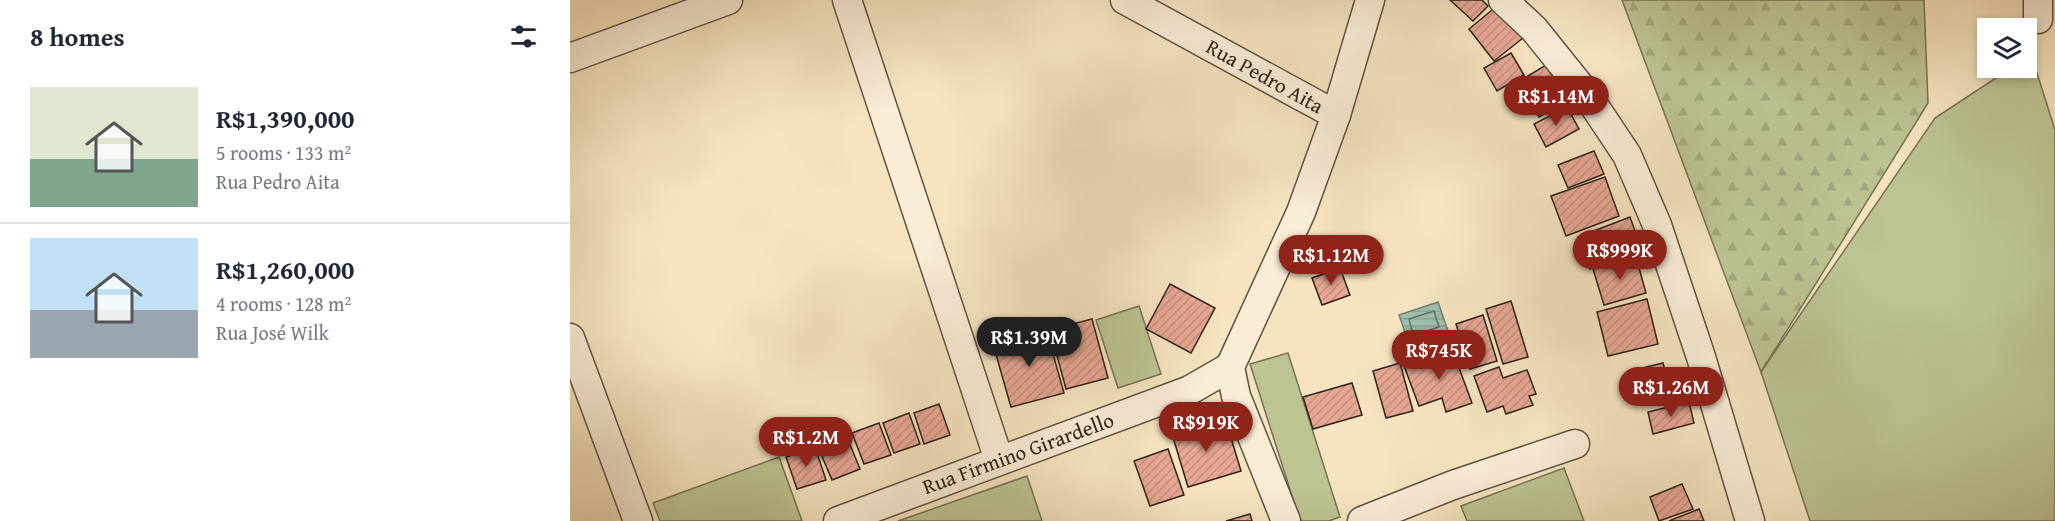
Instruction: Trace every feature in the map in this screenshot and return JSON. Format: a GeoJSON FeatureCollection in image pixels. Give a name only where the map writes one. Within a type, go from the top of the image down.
{"type":"FeatureCollection","features":[{"type":"Feature","properties":{"kind":"street"},"geometry":{"type":"LineString","coordinates":[[570,58],[728,0]]}},
{"type":"Feature","properties":{"kind":"street"},"geometry":{"type":"LineString","coordinates":[[847,0],[999,460]]}},
{"type":"Feature","properties":{"kind":"street","name":"Rua Pedro Aita"},"geometry":{"type":"LineString","coordinates":[[1125,0],[1336,115],[1301,212],[1230,367]]}},
{"type":"Feature","properties":{"kind":"street"},"geometry":{"type":"LineString","coordinates":[[1336,115],[1370,0]]}},
{"type":"Feature","properties":{"kind":"street"},"geometry":{"type":"LineString","coordinates":[[1503,0],[1534,28],[1587,95],[1627,155],[1661,236],[1701,357],[1750,521]]}},
{"type":"Feature","properties":{"kind":"street"},"geometry":{"type":"LineString","coordinates":[[570,338],[638,521]]}},
{"type":"Feature","properties":{"kind":"street"},"geometry":{"type":"LineString","coordinates":[[1230,367],[1236,396],[1286,521]]}},
{"type":"Feature","properties":{"kind":"street","name":"Rua Firmino Girardello"},"geometry":{"type":"LineString","coordinates":[[838,521],[1190,390],[1230,367]]}},
{"type":"Feature","properties":{"kind":"street"},"geometry":{"type":"LineString","coordinates":[[1362,521],[1454,485],[1575,444]]}},
{"type":"Feature","properties":{"kind":"green space"},"geometry":{"type":"Polygon","coordinates":[[[1622,0],[1924,0],[1928,103],[1761,372],[1622,0]]]}},
{"type":"Feature","properties":{"kind":"green space"},"geometry":{"type":"Polygon","coordinates":[[[2037,73],[2055,130],[2055,521],[1810,521],[1761,372],[1935,118],[1996,78],[2037,78],[2037,73]]]}},
{"type":"Feature","properties":{"kind":"green space"},"geometry":{"type":"Polygon","coordinates":[[[1139,306],[1161,374],[1118,388],[1096,320],[1139,306]]]}},
{"type":"Feature","properties":{"kind":"green space"},"geometry":{"type":"Polygon","coordinates":[[[1288,353],[1340,517],[1329,521],[1300,521],[1250,364],[1288,353]]]}},
{"type":"Feature","properties":{"kind":"green space"},"geometry":{"type":"Polygon","coordinates":[[[779,457],[802,521],[660,521],[653,503],[779,457]]]}},
{"type":"Feature","properties":{"kind":"green space"},"geometry":{"type":"Polygon","coordinates":[[[1564,468],[1584,521],[1467,521],[1461,506],[1564,468]]]}},
{"type":"Feature","properties":{"kind":"green space"},"geometry":{"type":"Polygon","coordinates":[[[1027,476],[1042,521],[898,521],[1027,476]]]}},
{"type":"Feature","properties":{"kind":"water"},"geometry":{"type":"Polygon","coordinates":[[[1438,302],[1448,331],[1409,344],[1399,315],[1438,302]]]}},
{"type":"Feature","properties":{"kind":"building"},"geometry":{"type":"Polygon","coordinates":[[[1450,0],[1482,0],[1488,6],[1473,21],[1450,0]]]}},
{"type":"Feature","properties":{"kind":"building"},"geometry":{"type":"Polygon","coordinates":[[[1497,6],[1523,38],[1494,61],[1469,29],[1497,6]]]}},
{"type":"Feature","properties":{"kind":"building"},"geometry":{"type":"Polygon","coordinates":[[[1511,53],[1524,75],[1497,91],[1484,68],[1511,53]]]}},
{"type":"Feature","properties":{"kind":"building"},"geometry":{"type":"Polygon","coordinates":[[[1546,65],[1567,101],[1539,117],[1518,82],[1546,65]]]}},
{"type":"Feature","properties":{"kind":"building"},"geometry":{"type":"Polygon","coordinates":[[[1567,107],[1579,129],[1546,147],[1534,124],[1567,107]]]}},
{"type":"Feature","properties":{"kind":"building"},"geometry":{"type":"Polygon","coordinates":[[[1594,151],[1604,174],[1568,188],[1558,165],[1594,151]]]}},
{"type":"Feature","properties":{"kind":"building"},"geometry":{"type":"Polygon","coordinates":[[[1605,177],[1619,216],[1566,236],[1551,196],[1605,177]]]}},
{"type":"Feature","properties":{"kind":"building"},"geometry":{"type":"Polygon","coordinates":[[[1630,217],[1642,250],[1590,269],[1578,237],[1630,217]]]}},
{"type":"Feature","properties":{"kind":"building"},"geometry":{"type":"Polygon","coordinates":[[[1636,257],[1646,293],[1604,305],[1593,269],[1636,257]]]}},
{"type":"Feature","properties":{"kind":"building"},"geometry":{"type":"Polygon","coordinates":[[[1340,268],[1350,295],[1322,305],[1312,278],[1340,268]]]}},
{"type":"Feature","properties":{"kind":"building"},"geometry":{"type":"Polygon","coordinates":[[[1170,284],[1215,308],[1191,353],[1146,329],[1170,284]]]}},
{"type":"Feature","properties":{"kind":"building"},"geometry":{"type":"Polygon","coordinates":[[[1647,299],[1658,344],[1608,356],[1597,312],[1647,299]]]}},
{"type":"Feature","properties":{"kind":"building"},"geometry":{"type":"Polygon","coordinates":[[[1511,301],[1528,357],[1503,364],[1486,309],[1511,301]]]}},
{"type":"Feature","properties":{"kind":"building"},"geometry":{"type":"Polygon","coordinates":[[[1483,315],[1497,361],[1470,369],[1456,324],[1483,315]]]}},
{"type":"Feature","properties":{"kind":"building"},"geometry":{"type":"Polygon","coordinates":[[[1092,319],[1108,378],[1066,389],[1050,330],[1092,319]]]}},
{"type":"Feature","properties":{"kind":"building"},"geometry":{"type":"Polygon","coordinates":[[[1046,329],[1064,393],[1011,407],[993,344],[1046,329]]]}},
{"type":"Feature","properties":{"kind":"building"},"geometry":{"type":"Polygon","coordinates":[[[1452,349],[1472,403],[1446,412],[1442,398],[1419,406],[1404,366],[1452,349]]]}},
{"type":"Feature","properties":{"kind":"building"},"geometry":{"type":"Polygon","coordinates":[[[1400,363],[1413,411],[1386,418],[1373,371],[1400,363]]]}},
{"type":"Feature","properties":{"kind":"building"},"geometry":{"type":"Polygon","coordinates":[[[1663,363],[1671,395],[1644,403],[1634,370],[1663,363]]]}},
{"type":"Feature","properties":{"kind":"building"},"geometry":{"type":"Polygon","coordinates":[[[1499,367],[1503,378],[1527,370],[1536,394],[1529,396],[1533,405],[1506,414],[1503,406],[1487,412],[1474,376],[1499,367]]]}},
{"type":"Feature","properties":{"kind":"building"},"geometry":{"type":"Polygon","coordinates":[[[1352,383],[1362,415],[1313,429],[1303,397],[1352,383]]]}},
{"type":"Feature","properties":{"kind":"building"},"geometry":{"type":"Polygon","coordinates":[[[1689,402],[1694,423],[1653,434],[1648,412],[1689,402]]]}},
{"type":"Feature","properties":{"kind":"building"},"geometry":{"type":"Polygon","coordinates":[[[939,404],[950,435],[924,444],[914,413],[939,404]]]}},
{"type":"Feature","properties":{"kind":"building"},"geometry":{"type":"Polygon","coordinates":[[[909,413],[920,444],[894,453],[883,423],[909,413]]]}},
{"type":"Feature","properties":{"kind":"building"},"geometry":{"type":"Polygon","coordinates":[[[1225,418],[1241,471],[1188,487],[1172,434],[1225,418]]]}},
{"type":"Feature","properties":{"kind":"building"},"geometry":{"type":"Polygon","coordinates":[[[879,423],[891,455],[864,464],[852,433],[879,423]]]}},
{"type":"Feature","properties":{"kind":"building"},"geometry":{"type":"Polygon","coordinates":[[[847,437],[860,469],[832,480],[818,447],[847,437]]]}},
{"type":"Feature","properties":{"kind":"building"},"geometry":{"type":"Polygon","coordinates":[[[815,447],[826,480],[797,489],[786,457],[815,447]]]}},
{"type":"Feature","properties":{"kind":"building"},"geometry":{"type":"Polygon","coordinates":[[[1168,449],[1184,495],[1150,506],[1134,461],[1168,449]]]}},
{"type":"Feature","properties":{"kind":"building"},"geometry":{"type":"Polygon","coordinates":[[[1682,484],[1693,509],[1659,521],[1650,497],[1682,484]]]}},
{"type":"Feature","properties":{"kind":"building"},"geometry":{"type":"Polygon","coordinates":[[[1699,509],[1704,521],[1669,521],[1699,509]]]}},
{"type":"Feature","properties":{"kind":"building"},"geometry":{"type":"Polygon","coordinates":[[[1250,514],[1252,521],[1226,521],[1250,514]]]}}]}
